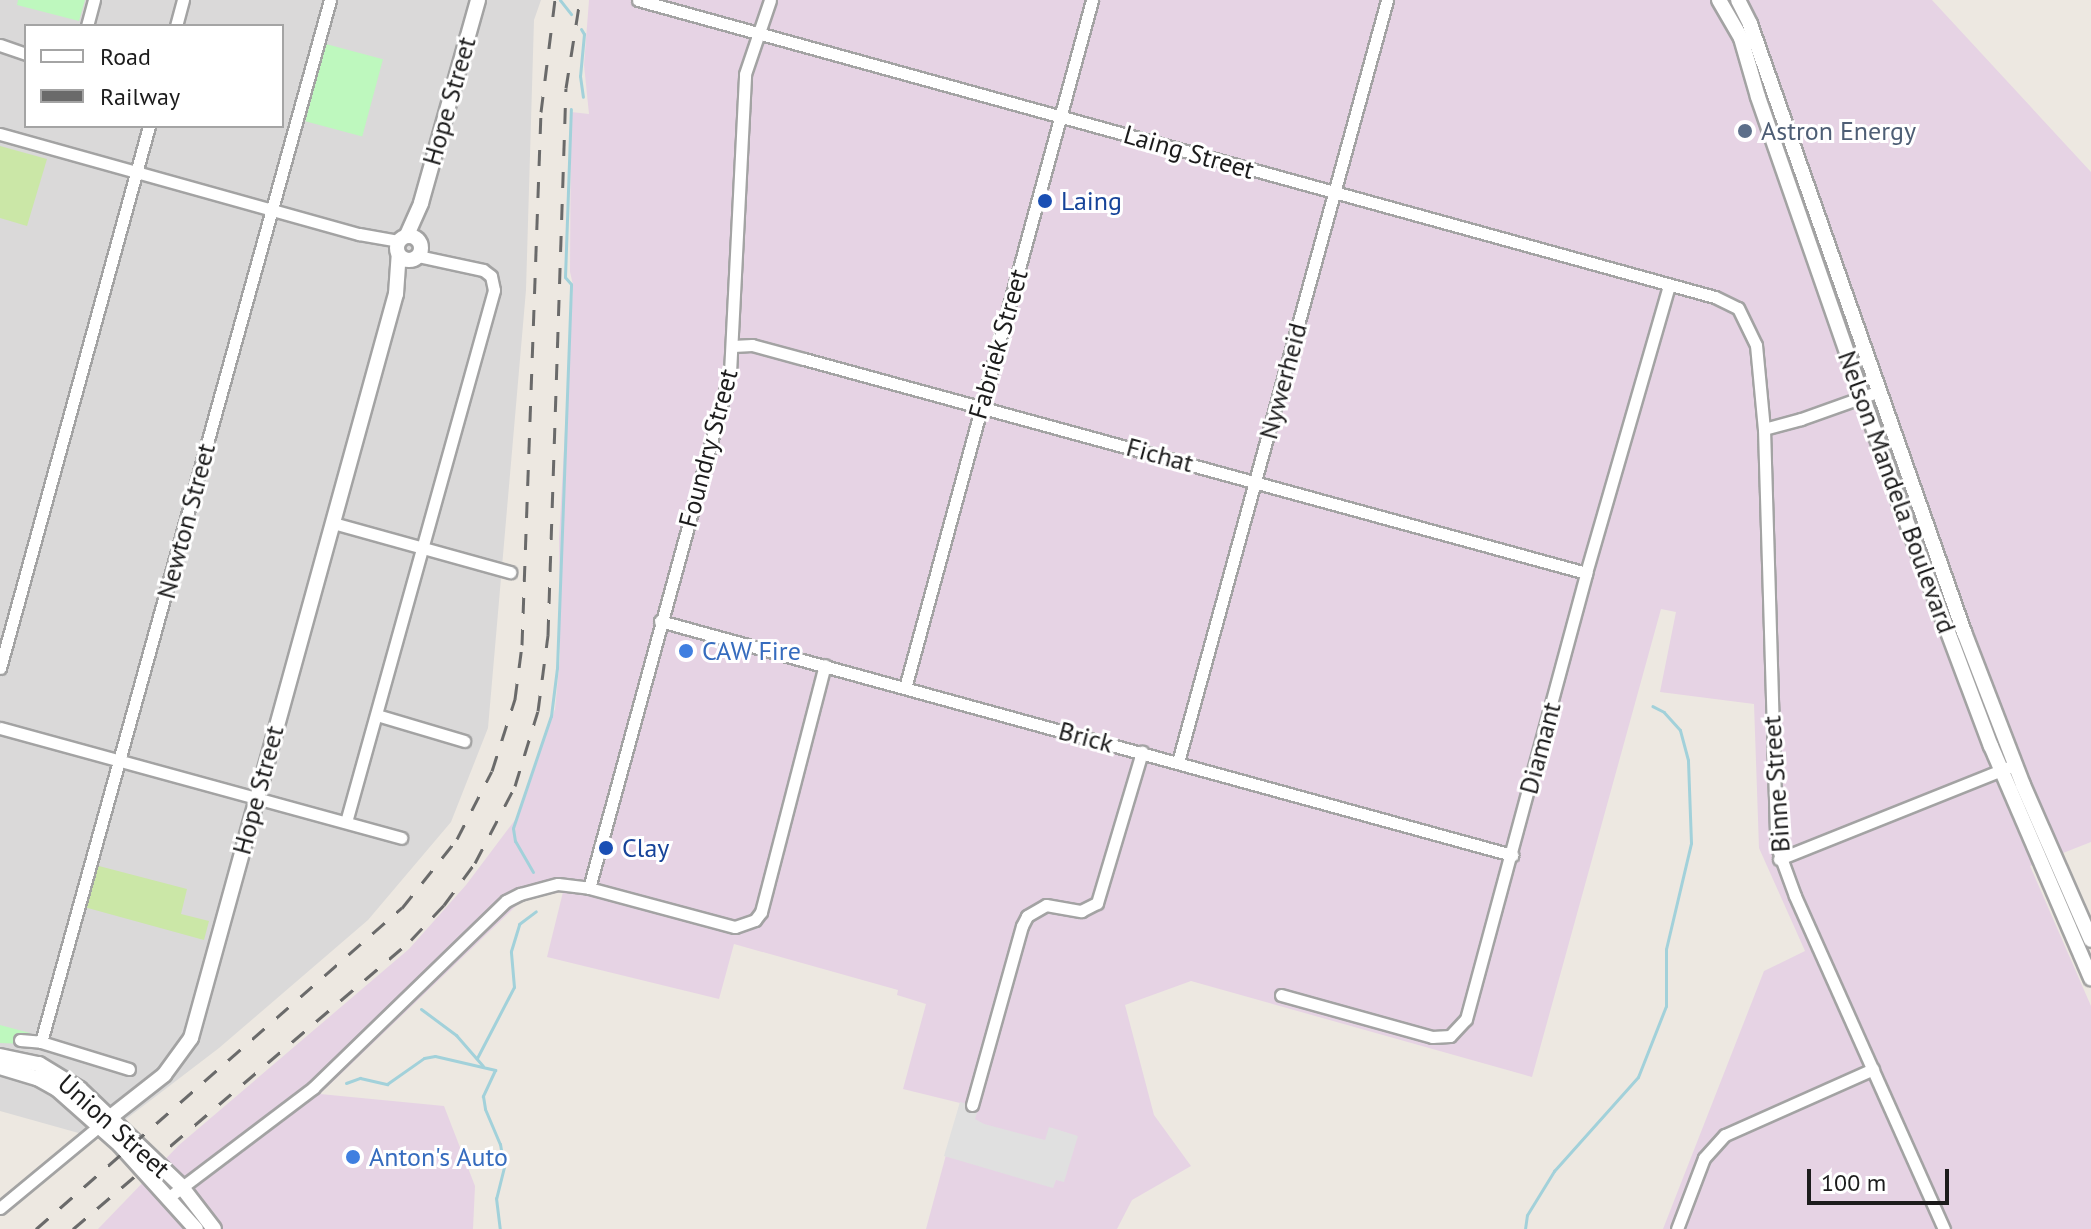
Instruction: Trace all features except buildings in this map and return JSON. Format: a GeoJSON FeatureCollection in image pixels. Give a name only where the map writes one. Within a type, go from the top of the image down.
{"type":"FeatureCollection","features":[{"type":"Feature","properties":{"kind":"street"},"geometry":{"type":"LineString","coordinates":[[88,24],[94,0]]}},
{"type":"Feature","properties":{"kind":"street"},"geometry":{"type":"LineString","coordinates":[[177,24],[183,0]]}},
{"type":"Feature","properties":{"kind":"street","name":"Newton Street"},"geometry":{"type":"LineString","coordinates":[[41,1042],[330,0]]}},
{"type":"Feature","properties":{"kind":"street","name":"Hope Street"},"geometry":{"type":"LineString","coordinates":[[0,1208],[164,1075],[191,1038],[478,0]]}},
{"type":"Feature","properties":{"kind":"street","name":"Laing Street"},"geometry":{"type":"LineString","coordinates":[[638,0],[1715,297],[1738,308]]}},
{"type":"Feature","properties":{"kind":"street","name":"Foundry Street"},"geometry":{"type":"LineString","coordinates":[[589,888],[723,399],[733,346],[745,74],[770,0]]}},
{"type":"Feature","properties":{"kind":"street","name":"Fabriek Street"},"geometry":{"type":"LineString","coordinates":[[905,688],[1092,0]]}},
{"type":"Feature","properties":{"kind":"street","name":"Nywerheid"},"geometry":{"type":"LineString","coordinates":[[1178,762],[1387,0]]}},
{"type":"Feature","properties":{"kind":"street","name":"Nelson Mandela Boulevard"},"geometry":{"type":"LineString","coordinates":[[1719,0],[1741,38],[1774,144],[1806,211]]}},
{"type":"Feature","properties":{"kind":"street","name":"Nelson Mandela Boulevard"},"geometry":{"type":"LineString","coordinates":[[1741,3],[1789,139],[1806,211],[2000,771],[2091,978]]}},
{"type":"Feature","properties":{"kind":"street"},"geometry":{"type":"LineString","coordinates":[[0,45],[24,53]]}},
{"type":"Feature","properties":{"kind":"street"},"geometry":{"type":"LineString","coordinates":[[0,668],[148,128]]}},
{"type":"Feature","properties":{"kind":"street"},"geometry":{"type":"LineString","coordinates":[[0,134],[477,267],[491,276],[490,305],[346,822]]}},
{"type":"Feature","properties":{"kind":"street"},"geometry":{"type":"LineString","coordinates":[[1774,144],[1789,139]]}},
{"type":"Feature","properties":{"kind":"street","name":"Diamant"},"geometry":{"type":"LineString","coordinates":[[1281,995],[1432,1037],[1450,1036],[1466,1019],[1586,573],[1669,285]]}},
{"type":"Feature","properties":{"kind":"street","name":"Binne Street"},"geometry":{"type":"LineString","coordinates":[[1738,308],[1756,345],[1764,429],[1769,672],[1779,859],[1944,1229]]}},
{"type":"Feature","properties":{"kind":"street","name":"Fichat"},"geometry":{"type":"LineString","coordinates":[[733,346],[752,345],[1586,573]]}},
{"type":"Feature","properties":{"kind":"street"},"geometry":{"type":"LineString","coordinates":[[1764,429],[1870,395]]}},
{"type":"Feature","properties":{"kind":"street","name":"Nelson Mandela Boulevard"},"geometry":{"type":"LineString","coordinates":[[1870,395],[2015,765],[2091,940]]}},
{"type":"Feature","properties":{"kind":"street"},"geometry":{"type":"LineString","coordinates":[[333,523],[510,572]]}},
{"type":"Feature","properties":{"kind":"street","name":"Brick"},"geometry":{"type":"LineString","coordinates":[[660,621],[1512,855]]}},
{"type":"Feature","properties":{"kind":"street"},"geometry":{"type":"LineString","coordinates":[[169,1197],[313,1088],[506,901],[534,888],[558,884],[589,888],[735,927],[750,924],[761,912],[825,665]]}},
{"type":"Feature","properties":{"kind":"street"},"geometry":{"type":"LineString","coordinates":[[377,715],[464,741]]}},
{"type":"Feature","properties":{"kind":"street"},"geometry":{"type":"LineString","coordinates":[[0,728],[401,838]]}},
{"type":"Feature","properties":{"kind":"street"},"geometry":{"type":"LineString","coordinates":[[972,1105],[1027,916],[1046,905],[1081,911],[1097,903],[1142,752]]}},
{"type":"Feature","properties":{"kind":"street"},"geometry":{"type":"LineString","coordinates":[[1779,859],[2015,765]]}},
{"type":"Feature","properties":{"kind":"street"},"geometry":{"type":"LineString","coordinates":[[20,1040],[41,1042],[129,1069]]}},
{"type":"Feature","properties":{"kind":"street","name":"Union Street"},"geometry":{"type":"LineString","coordinates":[[0,1056],[29,1061],[62,1076],[111,1116],[181,1186],[199,1205],[214,1229]]}},
{"type":"Feature","properties":{"kind":"street","name":"Union Street"},"geometry":{"type":"LineString","coordinates":[[0,1067],[37,1078],[57,1089],[99,1126],[196,1229]]}},
{"type":"Feature","properties":{"kind":"street"},"geometry":{"type":"LineString","coordinates":[[1677,1229],[1704,1158],[1725,1135],[1873,1069]]}},
{"type":"Feature","properties":{"kind":"shaded area"},"geometry":{"type":"Polygon","coordinates":[[[0,0],[541,0],[534,20],[526,290],[488,728],[451,822],[368,920],[219,1048],[100,1139],[0,1111],[0,0]]]}},
{"type":"Feature","properties":{"kind":"shaded area"},"geometry":{"type":"Polygon","coordinates":[[[589,0],[1932,0],[2091,172],[2091,842],[2030,866],[2091,1006],[2091,1229],[1663,1229],[1764,971],[1805,951],[1759,848],[1754,704],[1660,692],[1676,612],[1661,609],[1532,1077],[1191,981],[1125,1005],[1154,1115],[1191,1166],[1132,1200],[1117,1229],[926,1229],[960,1103],[903,1089],[926,1004],[897,995],[898,990],[734,944],[719,999],[547,957],[563,892],[530,898],[517,905],[320,1094],[444,1106],[475,1186],[473,1229],[98,1229],[179,1145],[409,949],[466,885],[518,816],[555,709],[560,657],[559,539],[573,285],[570,272],[571,112],[589,114],[584,65],[589,0]]]}},
{"type":"Feature","properties":{"kind":"shaded area"},"geometry":{"type":"Polygon","coordinates":[[[960,1102],[979,1107],[975,1119],[984,1124],[1045,1140],[1049,1127],[1078,1136],[1064,1182],[1056,1180],[1053,1188],[944,1156],[960,1102]]]}},
{"type":"Feature","properties":{"kind":"green space"},"geometry":{"type":"Polygon","coordinates":[[[18,0],[85,0],[79,21],[17,5],[18,0]]]}},
{"type":"Feature","properties":{"kind":"green space"},"geometry":{"type":"Polygon","coordinates":[[[326,44],[383,59],[362,137],[305,121],[326,44]]]}},
{"type":"Feature","properties":{"kind":"green space"},"geometry":{"type":"Polygon","coordinates":[[[0,146],[47,159],[27,226],[0,218],[0,146]]]}},
{"type":"Feature","properties":{"kind":"green space"},"geometry":{"type":"Polygon","coordinates":[[[95,865],[187,889],[181,914],[209,921],[204,940],[84,907],[95,865]]]}},
{"type":"Feature","properties":{"kind":"green space"},"geometry":{"type":"Polygon","coordinates":[[[0,1025],[30,1033],[28,1044],[0,1043],[0,1025]]]}},
{"type":"Feature","properties":{"kind":"waterway"},"geometry":{"type":"LineString","coordinates":[[560,0],[571,14]]}},
{"type":"Feature","properties":{"kind":"waterway"},"geometry":{"type":"LineString","coordinates":[[581,29],[584,34],[580,76],[583,97]]}},
{"type":"Feature","properties":{"kind":"waterway"},"geometry":{"type":"LineString","coordinates":[[533,872],[515,841],[513,828],[551,716],[557,668],[571,284],[565,277],[571,109]]}},
{"type":"Feature","properties":{"kind":"waterway"},"geometry":{"type":"LineString","coordinates":[[1525,1229],[1527,1215],[1554,1171],[1638,1077],[1666,1006],[1666,949],[1691,843],[1688,760],[1680,730],[1664,712],[1652,706]]}},
{"type":"Feature","properties":{"kind":"waterway"},"geometry":{"type":"LineString","coordinates":[[477,1058],[514,987],[511,951],[519,924],[536,911]]}},
{"type":"Feature","properties":{"kind":"waterway"},"geometry":{"type":"LineString","coordinates":[[421,1009],[456,1035],[483,1066]]}},
{"type":"Feature","properties":{"kind":"waterway"},"geometry":{"type":"LineString","coordinates":[[346,1083],[360,1078],[387,1084],[424,1058],[435,1056],[495,1070],[483,1096],[485,1109],[500,1144],[504,1167],[496,1198],[500,1229]]}},
{"type":"Feature","properties":{"kind":"railway"},"geometry":{"type":"LineString","coordinates":[[36,1229],[402,908],[457,839],[492,771],[515,699],[522,645],[541,112],[555,0]]}},
{"type":"Feature","properties":{"kind":"railway"},"geometry":{"type":"LineString","coordinates":[[73,1229],[411,940],[444,905],[475,863],[515,786],[538,711],[548,635],[566,88],[580,0]]}},
{"type":"Feature","properties":{"kind":"place","name":"Astron Energy"},"geometry":{"type":"Point","coordinates":[1745,131]}},
{"type":"Feature","properties":{"kind":"place","name":"Laing"},"geometry":{"type":"Point","coordinates":[1045,201]}},
{"type":"Feature","properties":{"kind":"place","name":"CAW Fire"},"geometry":{"type":"Point","coordinates":[686,651]}},
{"type":"Feature","properties":{"kind":"place","name":"Clay"},"geometry":{"type":"Point","coordinates":[606,848]}},
{"type":"Feature","properties":{"kind":"place","name":"Anton's Auto"},"geometry":{"type":"Point","coordinates":[353,1157]}}]}
